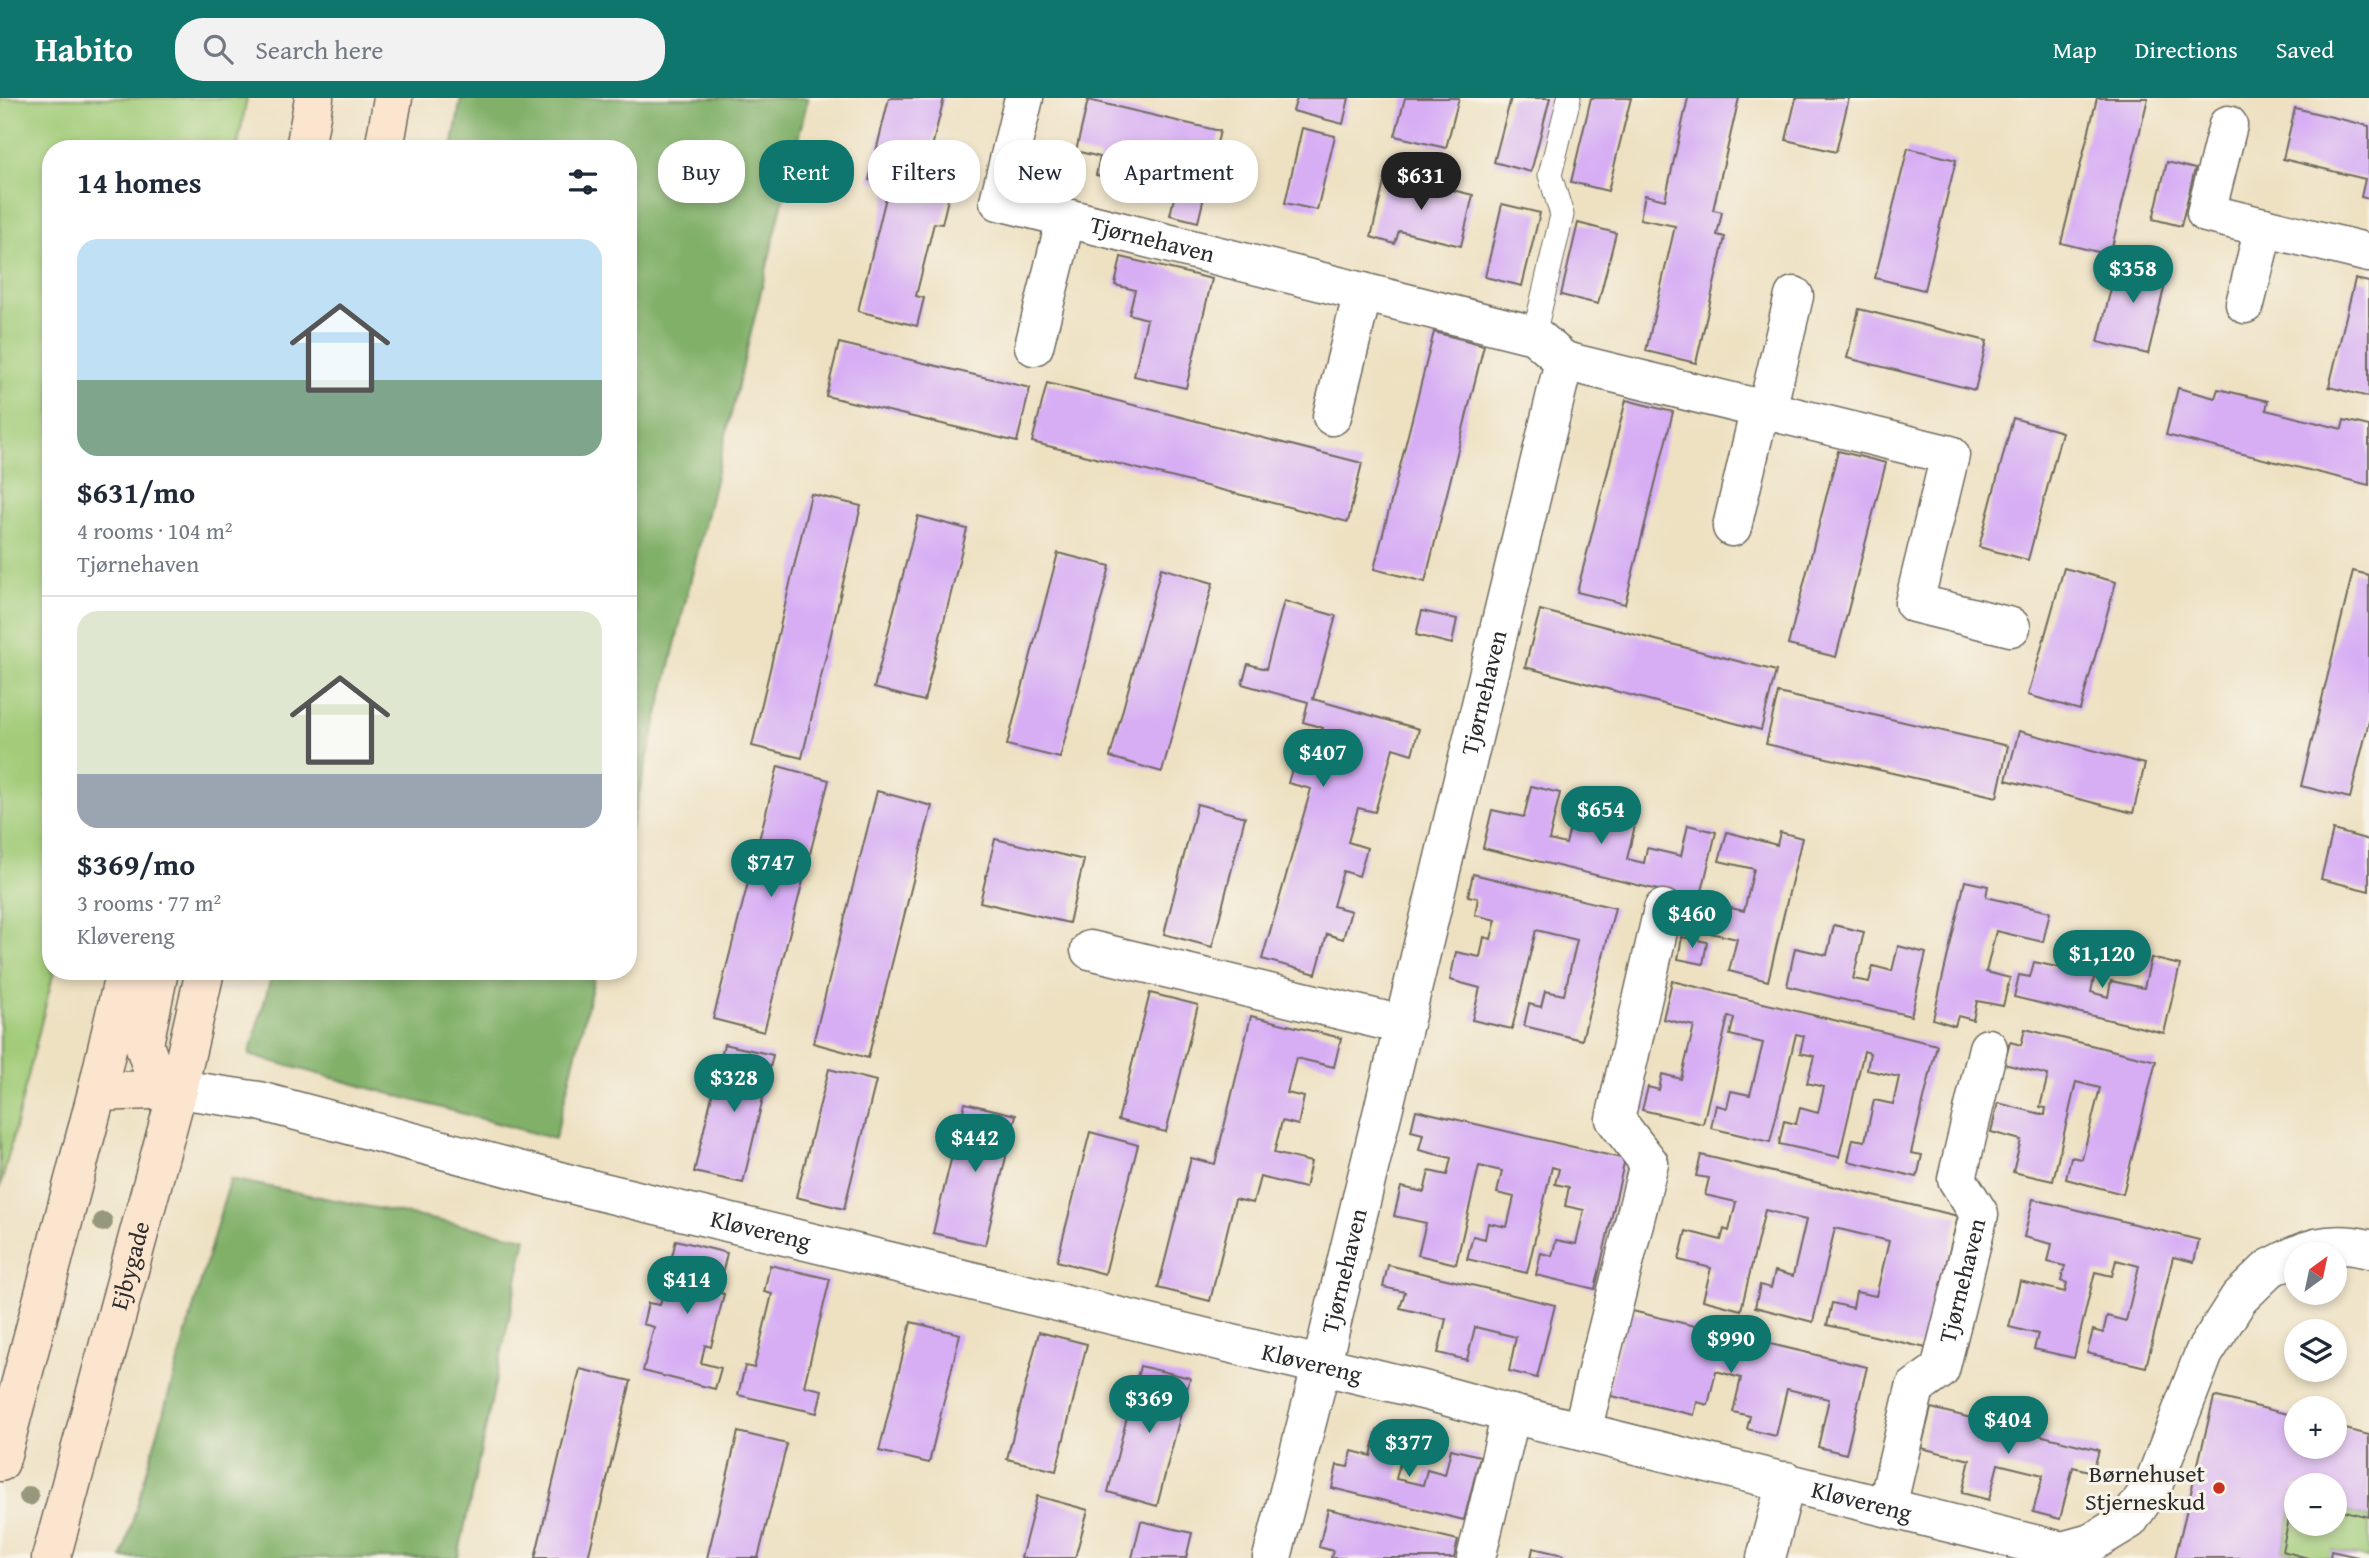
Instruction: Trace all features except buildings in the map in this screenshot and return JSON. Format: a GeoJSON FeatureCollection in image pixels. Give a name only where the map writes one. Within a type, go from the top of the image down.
{"type":"FeatureCollection","features":[{"type":"Feature","properties":{"kind":"main road"},"geometry":{"type":"LineString","coordinates":[[307,140],[314,98]]}},
{"type":"Feature","properties":{"kind":"main road"},"geometry":{"type":"LineString","coordinates":[[386,140],[393,98]]}},
{"type":"Feature","properties":{"kind":"main road"},"geometry":{"type":"LineString","coordinates":[[0,1462],[97,1092],[123,980]]}},
{"type":"Feature","properties":{"kind":"main road"},"geometry":{"type":"LineString","coordinates":[[157,980],[144,1044],[151,1065],[178,1089]]}},
{"type":"Feature","properties":{"kind":"main road","name":"Ejbygade"},"geometry":{"type":"LineString","coordinates":[[51,1558],[178,1089],[203,980]]}},
{"type":"Feature","properties":{"kind":"main road"},"geometry":{"type":"LineString","coordinates":[[97,1092],[178,1089]]}},
{"type":"Feature","properties":{"kind":"street","name":"Tjørnehaven"},"geometry":{"type":"LineString","coordinates":[[1024,98],[999,201],[1534,335],[1564,361],[1950,455],[1914,603],[2011,627]]}},
{"type":"Feature","properties":{"kind":"street"},"geometry":{"type":"LineString","coordinates":[[2228,125],[2206,213],[2369,253]]}},
{"type":"Feature","properties":{"kind":"street","name":"Tjørnehaven"},"geometry":{"type":"LineString","coordinates":[[1034,346],[1066,218]]}},
{"type":"Feature","properties":{"kind":"street"},"geometry":{"type":"LineString","coordinates":[[2245,304],[2264,227]]}},
{"type":"Feature","properties":{"kind":"street"},"geometry":{"type":"LineString","coordinates":[[1332,416],[1363,292]]}},
{"type":"Feature","properties":{"kind":"street"},"geometry":{"type":"LineString","coordinates":[[1731,527],[1794,296]]}},
{"type":"Feature","properties":{"kind":"street","name":"Tjørnehaven"},"geometry":{"type":"LineString","coordinates":[[1272,1558],[1321,1367],[1564,361]]}},
{"type":"Feature","properties":{"kind":"street"},"geometry":{"type":"LineString","coordinates":[[1582,1431],[1649,1163],[1615,1119],[1663,909]]}},
{"type":"Feature","properties":{"kind":"street"},"geometry":{"type":"LineString","coordinates":[[1090,950],[1403,1025]]}},
{"type":"Feature","properties":{"kind":"street","name":"Tjørnehaven"},"geometry":{"type":"LineString","coordinates":[[1887,1507],[1915,1388],[1940,1370],[1979,1214],[1957,1179],[1988,1048]]}},
{"type":"Feature","properties":{"kind":"street","name":"Kløvereng"},"geometry":{"type":"LineString","coordinates":[[178,1089],[258,1101],[582,1187],[1427,1391],[1887,1507],[2062,1555],[2091,1543],[2129,1520],[2154,1483],[2204,1353],[2239,1298],[2270,1268],[2284,1261]]}},
{"type":"Feature","properties":{"kind":"street","name":"Kløvereng"},"geometry":{"type":"LineString","coordinates":[[2347,1245],[2369,1249]]}},
{"type":"Feature","properties":{"kind":"street"},"geometry":{"type":"LineString","coordinates":[[1476,1558],[1511,1414]]}},
{"type":"Feature","properties":{"kind":"street"},"geometry":{"type":"LineString","coordinates":[[1766,1558],[1786,1482]]}},
{"type":"Feature","properties":{"kind":"lane"},"geometry":{"type":"LineString","coordinates":[[1534,335],[1562,215],[1550,175],[1569,98]]}},
{"type":"Feature","properties":{"kind":"green space"},"geometry":{"type":"Polygon","coordinates":[[[0,98],[247,98],[239,140],[42,140],[42,980],[52,980],[0,1189],[0,98]]]}},
{"type":"Feature","properties":{"kind":"green space"},"geometry":{"type":"Polygon","coordinates":[[[461,98],[808,98],[798,140],[759,140],[759,203],[782,203],[637,801],[637,140],[454,140],[461,98]]]}},
{"type":"Feature","properties":{"kind":"green space"},"geometry":{"type":"Polygon","coordinates":[[[270,980],[594,980],[555,1139],[249,1055],[270,980]]]}},
{"type":"Feature","properties":{"kind":"green space"},"geometry":{"type":"Polygon","coordinates":[[[230,1179],[526,1238],[458,1558],[122,1558],[230,1179]]]}},
{"type":"Feature","properties":{"kind":"green space"},"geometry":{"type":"Polygon","coordinates":[[[2347,1512],[2369,1517],[2369,1558],[2332,1551],[2330,1558],[2312,1558],[2282,1551],[2286,1536],[2347,1536],[2347,1512]]]}},
{"type":"Feature","properties":{"kind":"place","name":"Børnehuset Stjerneskud"},"geometry":{"type":"Point","coordinates":[2219,1488]}}]}
